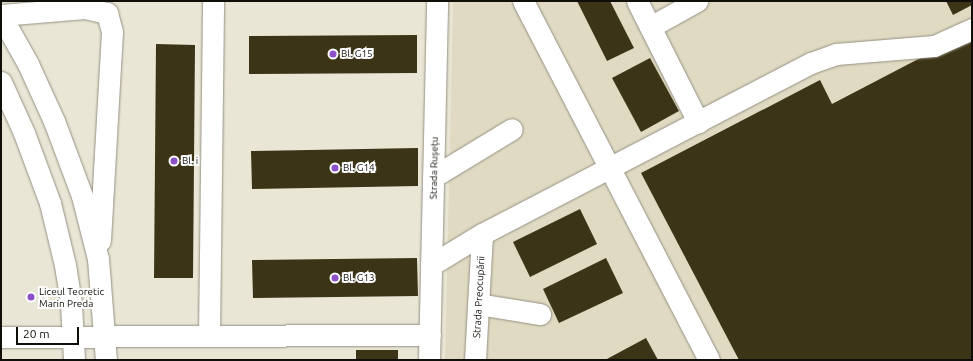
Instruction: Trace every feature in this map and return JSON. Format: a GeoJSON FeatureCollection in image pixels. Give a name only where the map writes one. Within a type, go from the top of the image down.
{"type":"FeatureCollection","features":[{"type":"Feature","properties":{"kind":"street"},"geometry":{"type":"LineString","coordinates":[[209,336],[213,1]]}},
{"type":"Feature","properties":{"kind":"street","name":"Strada Rușețu"},"geometry":{"type":"LineString","coordinates":[[429,360],[437,1]]}},
{"type":"Feature","properties":{"kind":"street"},"geometry":{"type":"LineString","coordinates":[[524,1],[608,168],[709,360]]}},
{"type":"Feature","properties":{"kind":"street"},"geometry":{"type":"LineString","coordinates":[[636,1],[698,122]]}},
{"type":"Feature","properties":{"kind":"street"},"geometry":{"type":"LineString","coordinates":[[650,27],[697,1]]}},
{"type":"Feature","properties":{"kind":"street"},"geometry":{"type":"LineString","coordinates":[[98,259],[82,196],[54,120],[28,64],[1,16],[85,8],[107,13],[112,32],[98,259],[106,360]]}},
{"type":"Feature","properties":{"kind":"street"},"geometry":{"type":"LineString","coordinates":[[431,265],[482,234],[811,63],[836,54],[934,46],[972,29]]}},
{"type":"Feature","properties":{"kind":"street"},"geometry":{"type":"LineString","coordinates":[[1,82],[24,133],[50,203],[65,265],[74,360]]}},
{"type":"Feature","properties":{"kind":"street"},"geometry":{"type":"LineString","coordinates":[[433,177],[512,129]]}},
{"type":"Feature","properties":{"kind":"street","name":"Strada Preocupării"},"geometry":{"type":"LineString","coordinates":[[475,360],[482,234]]}},
{"type":"Feature","properties":{"kind":"street"},"geometry":{"type":"LineString","coordinates":[[478,304],[540,314]]}},
{"type":"Feature","properties":{"kind":"street"},"geometry":{"type":"LineString","coordinates":[[1,337],[430,335]]}},
{"type":"Feature","properties":{"kind":"shaded area"},"geometry":{"type":"Polygon","coordinates":[[[453,1],[972,1],[972,360],[445,360],[453,1]]]}},
{"type":"Feature","properties":{"kind":"building"},"geometry":{"type":"Polygon","coordinates":[[[577,1],[610,1],[634,48],[607,61],[577,1]]]}},
{"type":"Feature","properties":{"kind":"building"},"geometry":{"type":"Polygon","coordinates":[[[946,1],[972,1],[972,5],[953,15],[946,1]]]}},
{"type":"Feature","properties":{"kind":"building"},"geometry":{"type":"Polygon","coordinates":[[[972,31],[972,360],[739,360],[641,173],[820,80],[832,104],[972,31]]]}},
{"type":"Feature","properties":{"kind":"building","name":"Bl. G15"},"geometry":{"type":"Polygon","coordinates":[[[417,35],[417,73],[249,74],[249,36],[417,35]]]}},
{"type":"Feature","properties":{"kind":"building","name":"Bl. i"},"geometry":{"type":"Polygon","coordinates":[[[156,44],[195,45],[193,278],[154,278],[156,44]]]}},
{"type":"Feature","properties":{"kind":"building"},"geometry":{"type":"Polygon","coordinates":[[[650,58],[679,111],[641,132],[612,78],[650,58]]]}},
{"type":"Feature","properties":{"kind":"building","name":"Bl. G14"},"geometry":{"type":"Polygon","coordinates":[[[418,148],[418,186],[252,189],[251,151],[418,148]]]}},
{"type":"Feature","properties":{"kind":"building"},"geometry":{"type":"Polygon","coordinates":[[[580,209],[597,244],[530,277],[513,242],[580,209]]]}},
{"type":"Feature","properties":{"kind":"building","name":"Bl. G13"},"geometry":{"type":"Polygon","coordinates":[[[417,258],[418,296],[253,298],[252,260],[417,258]]]}},
{"type":"Feature","properties":{"kind":"building"},"geometry":{"type":"Polygon","coordinates":[[[606,258],[623,293],[559,323],[543,289],[606,258]]]}},
{"type":"Feature","properties":{"kind":"building"},"geometry":{"type":"Polygon","coordinates":[[[646,338],[658,360],[605,360],[646,338]]]}},
{"type":"Feature","properties":{"kind":"building"},"geometry":{"type":"Polygon","coordinates":[[[356,350],[398,350],[398,360],[356,360],[356,350]]]}},
{"type":"Feature","properties":{"kind":"place","name":"Bl. G15"},"geometry":{"type":"Point","coordinates":[333,54]}},
{"type":"Feature","properties":{"kind":"place","name":"Bl. i"},"geometry":{"type":"Point","coordinates":[174,161]}},
{"type":"Feature","properties":{"kind":"place","name":"Bl. G14"},"geometry":{"type":"Point","coordinates":[335,168]}},
{"type":"Feature","properties":{"kind":"place","name":"Bl. G13"},"geometry":{"type":"Point","coordinates":[335,278]}},
{"type":"Feature","properties":{"kind":"place","name":"Liceul Teoretic Marin Preda"},"geometry":{"type":"Point","coordinates":[31,297]}}]}
